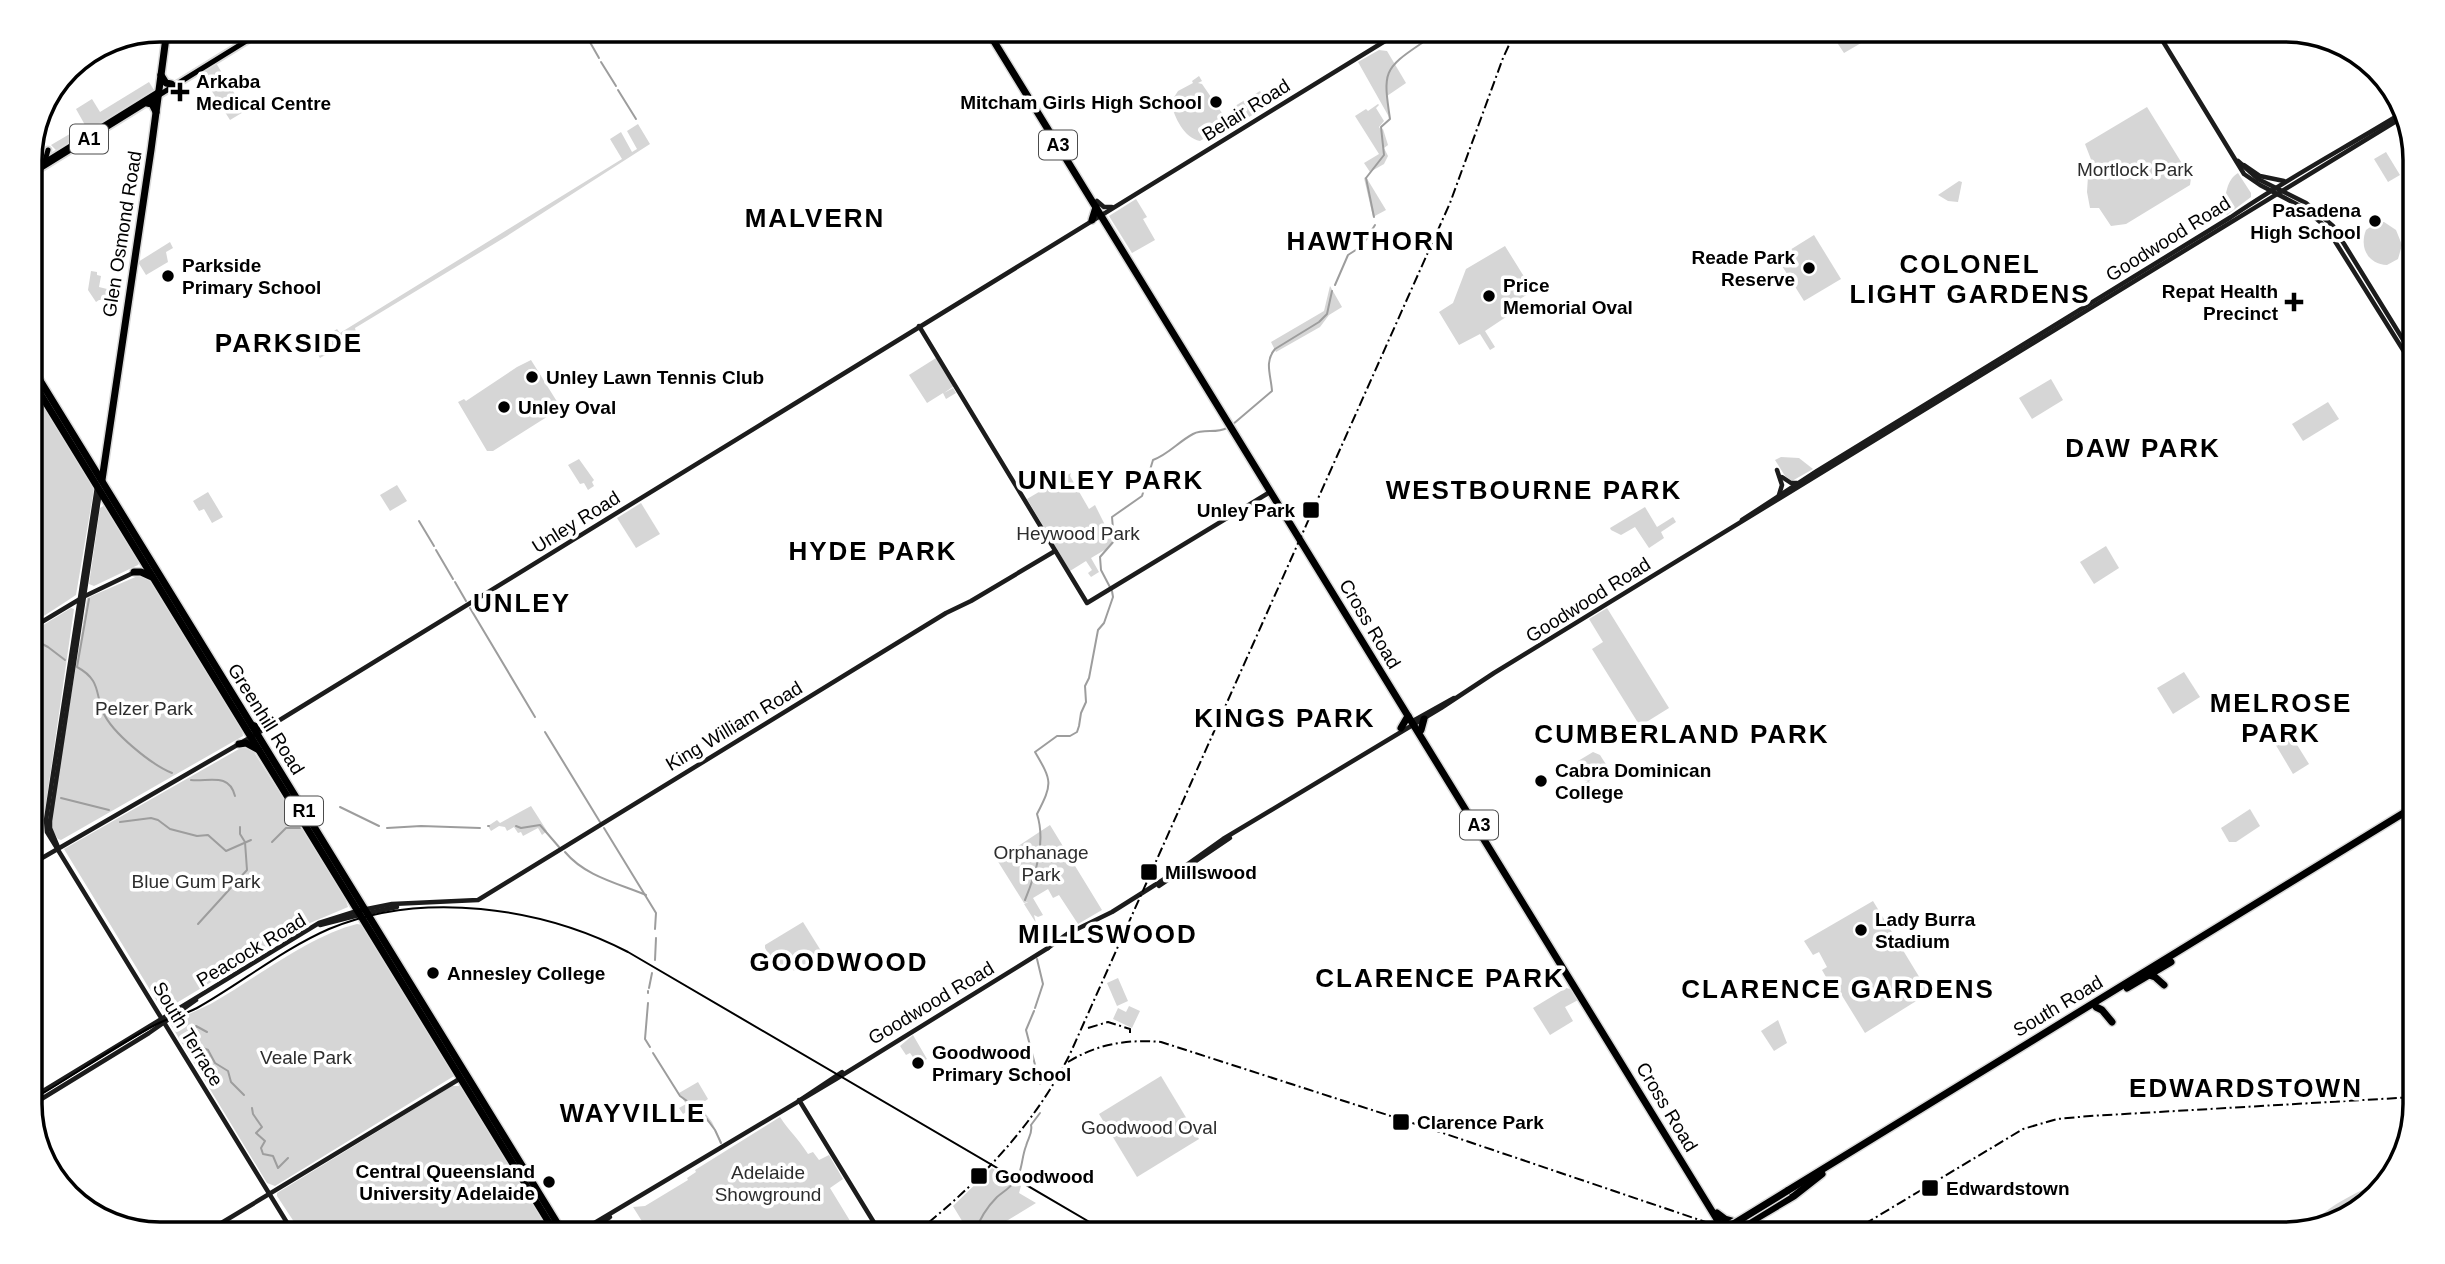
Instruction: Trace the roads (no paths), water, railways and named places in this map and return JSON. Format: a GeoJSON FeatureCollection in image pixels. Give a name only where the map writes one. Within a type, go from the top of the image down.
{"type":"FeatureCollection","features":[{"type":"Feature","properties":{"kind":"highway","name":"Glen Osmond Road"},"geometry":{"type":"LineString","coordinates":[[99,483],[165,42]]}},
{"type":"Feature","properties":{"kind":"highway","name":"Cross Road"},"geometry":{"type":"LineString","coordinates":[[997,42],[1097,212],[1232,425]]}},
{"type":"Feature","properties":{"kind":"highway"},"geometry":{"type":"LineString","coordinates":[[161,75],[166,83],[171,84]]}},
{"type":"Feature","properties":{"kind":"highway"},"geometry":{"type":"LineString","coordinates":[[147,103],[152,104],[156,112]]}},
{"type":"Feature","properties":{"kind":"highway","name":"Cross Road"},"geometry":{"type":"LineString","coordinates":[[1097,212],[1109,227],[1232,425],[1722,1222]]}},
{"type":"Feature","properties":{"kind":"highway","name":"Greenhill Road"},"geometry":{"type":"LineString","coordinates":[[42,384],[93,467],[99,483]]}},
{"type":"Feature","properties":{"kind":"highway","name":"Greenhill Road"},"geometry":{"type":"LineString","coordinates":[[42,395],[261,747],[275,777],[337,864],[431,1031],[551,1222]]}},
{"type":"Feature","properties":{"kind":"highway","name":"Glen Osmond Road"},"geometry":{"type":"LineString","coordinates":[[99,483],[106,442]]}},
{"type":"Feature","properties":{"kind":"highway"},"geometry":{"type":"LineString","coordinates":[[93,467],[99,467],[101,463]]}},
{"type":"Feature","properties":{"kind":"highway"},"geometry":{"type":"LineString","coordinates":[[134,572],[141,572],[157,581]]}},
{"type":"Feature","properties":{"kind":"highway","name":"Greenhill Road"},"geometry":{"type":"LineString","coordinates":[[242,716],[249,722],[254,736]]}},
{"type":"Feature","properties":{"kind":"highway"},"geometry":{"type":"LineString","coordinates":[[249,722],[258,727],[270,726]]}},
{"type":"Feature","properties":{"kind":"highway"},"geometry":{"type":"LineString","coordinates":[[240,744],[261,747]]}},
{"type":"Feature","properties":{"kind":"highway","name":"Greenhill Road"},"geometry":{"type":"LineString","coordinates":[[261,747],[272,758],[317,839],[328,865],[347,895],[362,912]]}},
{"type":"Feature","properties":{"kind":"highway"},"geometry":{"type":"LineString","coordinates":[[272,758],[269,762],[275,777]]}},
{"type":"Feature","properties":{"kind":"highway","name":"South Road"},"geometry":{"type":"LineString","coordinates":[[1788,1193],[2278,886],[2403,815]]}},
{"type":"Feature","properties":{"kind":"highway","name":"South Road"},"geometry":{"type":"LineString","coordinates":[[1739,1222],[2162,967],[2403,816]]}},
{"type":"Feature","properties":{"kind":"highway"},"geometry":{"type":"LineString","coordinates":[[328,865],[337,864]]}},
{"type":"Feature","properties":{"kind":"highway"},"geometry":{"type":"LineString","coordinates":[[347,895],[351,895],[351,887]]}},
{"type":"Feature","properties":{"kind":"highway","name":"Greenhill Road"},"geometry":{"type":"LineString","coordinates":[[383,947],[506,1139],[502,1141],[551,1222]]}},
{"type":"Feature","properties":{"kind":"highway"},"geometry":{"type":"LineString","coordinates":[[2148,975],[2162,982],[2162,967]]}},
{"type":"Feature","properties":{"kind":"highway"},"geometry":{"type":"LineString","coordinates":[[2095,1007],[2102,1010],[2112,1022]]}},
{"type":"Feature","properties":{"kind":"highway"},"geometry":{"type":"LineString","coordinates":[[431,1031],[442,1037]]}},
{"type":"Feature","properties":{"kind":"highway"},"geometry":{"type":"LineString","coordinates":[[460,1065],[460,1078]]}},
{"type":"Feature","properties":{"kind":"highway"},"geometry":{"type":"LineString","coordinates":[[1738,1222],[1828,1166]]}},
{"type":"Feature","properties":{"kind":"highway"},"geometry":{"type":"LineString","coordinates":[[1751,1222],[1794,1196],[1822,1174]]}},
{"type":"Feature","properties":{"kind":"highway","name":"Cross Road"},"geometry":{"type":"LineString","coordinates":[[1693,1177],[1726,1222]]}},
{"type":"Feature","properties":{"kind":"main road"},"geometry":{"type":"LineString","coordinates":[[159,94],[244,42]]}},
{"type":"Feature","properties":{"kind":"main road","name":"Belair Road"},"geometry":{"type":"LineString","coordinates":[[1097,212],[1112,207],[1383,42]]}},
{"type":"Feature","properties":{"kind":"main road"},"geometry":{"type":"LineString","coordinates":[[2163,42],[2244,174],[2260,185],[2273,189]]}},
{"type":"Feature","properties":{"kind":"main road"},"geometry":{"type":"LineString","coordinates":[[159,94],[171,84],[204,66]]}},
{"type":"Feature","properties":{"kind":"main road","name":"A1"},"geometry":{"type":"LineString","coordinates":[[42,166],[159,94]]}},
{"type":"Feature","properties":{"kind":"main road","name":"A1"},"geometry":{"type":"LineString","coordinates":[[42,163],[159,94]]}},
{"type":"Feature","properties":{"kind":"main road","name":"Goodwood Road"},"geometry":{"type":"LineString","coordinates":[[596,1222],[721,1149],[805,1094],[1072,932],[1112,912],[1239,830],[1868,441],[2228,221],[2280,193],[2396,119]]}},
{"type":"Feature","properties":{"kind":"main road","name":"Goodwood Road"},"geometry":{"type":"LineString","coordinates":[[2228,221],[2273,189],[2396,119]]}},
{"type":"Feature","properties":{"kind":"main road"},"geometry":{"type":"LineString","coordinates":[[45,161],[48,150]]}},
{"type":"Feature","properties":{"kind":"main road"},"geometry":{"type":"LineString","coordinates":[[2233,156],[2258,179],[2321,213],[2333,226],[2403,349]]}},
{"type":"Feature","properties":{"kind":"main road"},"geometry":{"type":"LineString","coordinates":[[2240,163],[2260,176],[2282,182],[2289,180]]}},
{"type":"Feature","properties":{"kind":"main road"},"geometry":{"type":"LineString","coordinates":[[2293,200],[2294,192],[2305,177]]}},
{"type":"Feature","properties":{"kind":"main road"},"geometry":{"type":"LineString","coordinates":[[2252,203],[2261,189],[2260,185]]}},
{"type":"Feature","properties":{"kind":"main road"},"geometry":{"type":"LineString","coordinates":[[2271,198],[2293,200],[2323,223],[2403,339]]}},
{"type":"Feature","properties":{"kind":"main road"},"geometry":{"type":"LineString","coordinates":[[1097,212],[1104,207],[1112,207]]}},
{"type":"Feature","properties":{"kind":"main road","name":"Unley Road"},"geometry":{"type":"LineString","coordinates":[[42,858],[254,736],[919,326],[1097,212]]}},
{"type":"Feature","properties":{"kind":"main road"},"geometry":{"type":"LineString","coordinates":[[2321,213],[2323,223]]}},
{"type":"Feature","properties":{"kind":"main road"},"geometry":{"type":"LineString","coordinates":[[2346,246],[2353,262],[2351,264]]}},
{"type":"Feature","properties":{"kind":"main road"},"geometry":{"type":"LineString","coordinates":[[2351,264],[2358,267]]}},
{"type":"Feature","properties":{"kind":"main road"},"geometry":{"type":"LineString","coordinates":[[2385,320],[2393,323]]}},
{"type":"Feature","properties":{"kind":"main road"},"geometry":{"type":"LineString","coordinates":[[2393,323],[2393,332]]}},
{"type":"Feature","properties":{"kind":"main road"},"geometry":{"type":"LineString","coordinates":[[919,326],[1087,603],[1272,491]]}},
{"type":"Feature","properties":{"kind":"main road","name":"Goodwood Road"},"geometry":{"type":"LineString","coordinates":[[1736,525],[1778,495],[1868,441]]}},
{"type":"Feature","properties":{"kind":"main road"},"geometry":{"type":"LineString","coordinates":[[1777,470],[1782,485],[1778,495]]}},
{"type":"Feature","properties":{"kind":"main road"},"geometry":{"type":"LineString","coordinates":[[1782,477],[1791,483],[1797,483]]}},
{"type":"Feature","properties":{"kind":"main road","name":"Glen Osmond Road"},"geometry":{"type":"LineString","coordinates":[[47,832],[99,483]]}},
{"type":"Feature","properties":{"kind":"main road","name":"King William Road"},"geometry":{"type":"LineString","coordinates":[[362,912],[422,901],[478,900],[946,613],[1055,551]]}},
{"type":"Feature","properties":{"kind":"main road"},"geometry":{"type":"LineString","coordinates":[[42,622],[82,598],[149,565]]}},
{"type":"Feature","properties":{"kind":"main road"},"geometry":{"type":"LineString","coordinates":[[261,747],[263,736],[270,726]]}},
{"type":"Feature","properties":{"kind":"main road","name":"South Terrace"},"geometry":{"type":"LineString","coordinates":[[48,820],[58,848]]}},
{"type":"Feature","properties":{"kind":"main road","name":"South Terrace"},"geometry":{"type":"LineString","coordinates":[[47,832],[287,1222]]}},
{"type":"Feature","properties":{"kind":"main road","name":"Peacock Road"},"geometry":{"type":"LineString","coordinates":[[163,1020],[313,929],[362,912]]}},
{"type":"Feature","properties":{"kind":"main road"},"geometry":{"type":"LineString","coordinates":[[42,1092],[163,1020]]}},
{"type":"Feature","properties":{"kind":"main road"},"geometry":{"type":"LineString","coordinates":[[42,1098],[163,1020]]}},
{"type":"Feature","properties":{"kind":"main road"},"geometry":{"type":"LineString","coordinates":[[218,1222],[460,1078],[473,1086]]}},
{"type":"Feature","properties":{"kind":"main road"},"geometry":{"type":"LineString","coordinates":[[799,1100],[873,1222]]}},
{"type":"Feature","properties":{"kind":"main road","name":"Goodwood Road"},"geometry":{"type":"LineString","coordinates":[[601,1222],[615,1212]]}},
{"type":"Feature","properties":{"kind":"waterway"},"geometry":{"type":"LineString","coordinates":[[590,42],[599,58]]}},
{"type":"Feature","properties":{"kind":"waterway"},"geometry":{"type":"LineString","coordinates":[[1374,217],[1366,178],[1384,155],[1381,127],[1390,119],[1387,91],[1389,73],[1400,59],[1422,42]]}},
{"type":"Feature","properties":{"kind":"waterway"},"geometry":{"type":"LineString","coordinates":[[601,62],[616,86]]}},
{"type":"Feature","properties":{"kind":"waterway"},"geometry":{"type":"LineString","coordinates":[[618,90],[636,119]]}},
{"type":"Feature","properties":{"kind":"waterway"},"geometry":{"type":"LineString","coordinates":[[1335,285],[1348,255],[1362,246],[1375,225]]}},
{"type":"Feature","properties":{"kind":"waterway"},"geometry":{"type":"LineString","coordinates":[[1232,425],[1272,391],[1269,364],[1272,354],[1275,349],[1319,322],[1327,314],[1332,291]]}},
{"type":"Feature","properties":{"kind":"waterway"},"geometry":{"type":"LineString","coordinates":[[1025,900],[1040,846],[1037,814],[1048,788],[1045,770],[1035,752],[1057,736],[1070,736],[1077,732],[1079,726],[1086,702],[1085,686],[1098,630],[1104,623],[1113,597],[1101,570],[1100,557],[1114,541],[1112,517],[1142,496],[1153,460],[1193,434],[1227,428]]}},
{"type":"Feature","properties":{"kind":"waterway"},"geometry":{"type":"LineString","coordinates":[[419,521],[434,546]]}},
{"type":"Feature","properties":{"kind":"waterway"},"geometry":{"type":"LineString","coordinates":[[436,550],[453,579]]}},
{"type":"Feature","properties":{"kind":"waterway"},"geometry":{"type":"LineString","coordinates":[[455,582],[466,601]]}},
{"type":"Feature","properties":{"kind":"waterway"},"geometry":{"type":"LineString","coordinates":[[89,599],[77,667],[94,682],[103,712],[115,729],[144,756],[172,773]]}},
{"type":"Feature","properties":{"kind":"waterway"},"geometry":{"type":"LineString","coordinates":[[470,608],[535,717]]}},
{"type":"Feature","properties":{"kind":"waterway"},"geometry":{"type":"LineString","coordinates":[[42,644],[65,660]]}},
{"type":"Feature","properties":{"kind":"waterway"},"geometry":{"type":"LineString","coordinates":[[545,732],[600,822]]}},
{"type":"Feature","properties":{"kind":"waterway"},"geometry":{"type":"LineString","coordinates":[[191,780],[223,781],[235,796]]}},
{"type":"Feature","properties":{"kind":"waterway"},"geometry":{"type":"LineString","coordinates":[[61,798],[109,810]]}},
{"type":"Feature","properties":{"kind":"waterway"},"geometry":{"type":"LineString","coordinates":[[340,807],[379,826]]}},
{"type":"Feature","properties":{"kind":"waterway"},"geometry":{"type":"LineString","coordinates":[[120,822],[151,818],[170,829],[197,836],[208,835],[226,851],[251,840]]}},
{"type":"Feature","properties":{"kind":"waterway"},"geometry":{"type":"LineString","coordinates":[[516,826],[521,828],[540,825],[559,847]]}},
{"type":"Feature","properties":{"kind":"waterway"},"geometry":{"type":"LineString","coordinates":[[198,924],[247,870],[245,842],[240,834],[240,827]]}},
{"type":"Feature","properties":{"kind":"waterway"},"geometry":{"type":"LineString","coordinates":[[272,842],[286,828],[300,828]]}},
{"type":"Feature","properties":{"kind":"waterway"},"geometry":{"type":"LineString","coordinates":[[387,828],[480,828]]}},
{"type":"Feature","properties":{"kind":"waterway"},"geometry":{"type":"LineString","coordinates":[[604,828],[656,913],[655,929]]}},
{"type":"Feature","properties":{"kind":"waterway"},"geometry":{"type":"LineString","coordinates":[[565,852],[592,873],[646,895]]}},
{"type":"Feature","properties":{"kind":"waterway"},"geometry":{"type":"LineString","coordinates":[[655,960],[656,938]]}},
{"type":"Feature","properties":{"kind":"waterway"},"geometry":{"type":"LineString","coordinates":[[1035,1008],[1043,984],[1037,959]]}},
{"type":"Feature","properties":{"kind":"waterway"},"geometry":{"type":"LineString","coordinates":[[649,988],[652,973]]}},
{"type":"Feature","properties":{"kind":"waterway"},"geometry":{"type":"LineString","coordinates":[[648,1003],[645,1039],[650,1047]]}},
{"type":"Feature","properties":{"kind":"waterway"},"geometry":{"type":"LineString","coordinates":[[1034,1011],[1026,1030],[1040,1084]]}},
{"type":"Feature","properties":{"kind":"waterway"},"geometry":{"type":"LineString","coordinates":[[207,1032],[196,1026],[191,1040],[208,1050],[215,1063],[228,1071],[231,1082],[244,1095]]}},
{"type":"Feature","properties":{"kind":"waterway"},"geometry":{"type":"LineString","coordinates":[[653,1053],[680,1096],[701,1111],[721,1143]]}},
{"type":"Feature","properties":{"kind":"waterway"},"geometry":{"type":"LineString","coordinates":[[252,1108],[262,1127],[256,1133],[265,1141],[261,1148],[263,1154],[273,1156],[278,1168],[288,1158]]}},
{"type":"Feature","properties":{"kind":"waterway"},"geometry":{"type":"LineString","coordinates":[[980,1222],[990,1205],[1017,1178],[1031,1125],[1040,1113]]}},
{"type":"Feature","properties":{"kind":"tram line"},"geometry":{"type":"LineString","coordinates":[[42,1094],[141,1033],[197,1008],[295,946],[329,929],[365,917],[403,910],[442,907],[481,909],[558,924],[594,936],[628,952],[1089,1222]]}},
{"type":"Feature","properties":{"kind":"railway"},"geometry":{"type":"LineString","coordinates":[[929,1222],[1002,1153],[1039,1106],[1070,1054],[1450,203],[1510,42]]}},
{"type":"Feature","properties":{"kind":"railway"},"geometry":{"type":"LineString","coordinates":[[1088,1028],[1108,1022],[1130,1029],[1130,1035]]}},
{"type":"Feature","properties":{"kind":"railway"},"geometry":{"type":"LineString","coordinates":[[1068,1062],[1113,1044],[1161,1042],[1431,1129],[1706,1222]]}},
{"type":"Feature","properties":{"kind":"railway"},"geometry":{"type":"LineString","coordinates":[[1868,1222],[2023,1129],[2057,1119],[2403,1098]]}},
{"type":"Feature","properties":{"kind":"place","name":"Arkaba Medical Centre"},"geometry":{"type":"Point","coordinates":[180,92]}},
{"type":"Feature","properties":{"kind":"place","name":"Mitcham Girls High School"},"geometry":{"type":"Point","coordinates":[1216,102]}},
{"type":"Feature","properties":{"kind":"place","name":"Pasadena High School"},"geometry":{"type":"Point","coordinates":[2375,221]}},
{"type":"Feature","properties":{"kind":"place","name":"Reade Park Reserve"},"geometry":{"type":"Point","coordinates":[1809,268]}},
{"type":"Feature","properties":{"kind":"place","name":"Parkside Primary School"},"geometry":{"type":"Point","coordinates":[168,276]}},
{"type":"Feature","properties":{"kind":"place","name":"Price Memorial Oval"},"geometry":{"type":"Point","coordinates":[1489,296]}},
{"type":"Feature","properties":{"kind":"place","name":"Repat Health Precinct"},"geometry":{"type":"Point","coordinates":[2294,302]}},
{"type":"Feature","properties":{"kind":"place","name":"Unley Lawn Tennis Club"},"geometry":{"type":"Point","coordinates":[532,377]}},
{"type":"Feature","properties":{"kind":"place","name":"Unley Oval"},"geometry":{"type":"Point","coordinates":[504,407]}},
{"type":"Feature","properties":{"kind":"place","name":"Unley Park"},"geometry":{"type":"Point","coordinates":[1311,510]}},
{"type":"Feature","properties":{"kind":"place","name":"Cabra Dominican College"},"geometry":{"type":"Point","coordinates":[1541,781]}},
{"type":"Feature","properties":{"kind":"place","name":"Millswood"},"geometry":{"type":"Point","coordinates":[1149,872]}},
{"type":"Feature","properties":{"kind":"place","name":"Lady Burra Stadium"},"geometry":{"type":"Point","coordinates":[1861,930]}},
{"type":"Feature","properties":{"kind":"place","name":"Annesley College"},"geometry":{"type":"Point","coordinates":[433,973]}},
{"type":"Feature","properties":{"kind":"place","name":"Goodwood Primary School"},"geometry":{"type":"Point","coordinates":[918,1063]}},
{"type":"Feature","properties":{"kind":"place","name":"Clarence Park"},"geometry":{"type":"Point","coordinates":[1401,1122]}},
{"type":"Feature","properties":{"kind":"place","name":"Goodwood"},"geometry":{"type":"Point","coordinates":[979,1176]}},
{"type":"Feature","properties":{"kind":"place","name":"Central Queensland University Adelaide"},"geometry":{"type":"Point","coordinates":[549,1182]}},
{"type":"Feature","properties":{"kind":"place","name":"Edwardstown"},"geometry":{"type":"Point","coordinates":[1930,1188]}},
{"type":"Feature","properties":{"kind":"district","name":"MALVERN"},"geometry":{"type":"Point","coordinates":[815,218]}},
{"type":"Feature","properties":{"kind":"district","name":"HAWTHORN"},"geometry":{"type":"Point","coordinates":[1371,241]}},
{"type":"Feature","properties":{"kind":"district","name":"COLONEL LIGHT GARDENS"},"geometry":{"type":"Point","coordinates":[1970,279]}},
{"type":"Feature","properties":{"kind":"district","name":"PARKSIDE"},"geometry":{"type":"Point","coordinates":[289,343]}},
{"type":"Feature","properties":{"kind":"district","name":"DAW PARK"},"geometry":{"type":"Point","coordinates":[2143,448]}},
{"type":"Feature","properties":{"kind":"district","name":"UNLEY PARK"},"geometry":{"type":"Point","coordinates":[1111,480]}},
{"type":"Feature","properties":{"kind":"district","name":"WESTBOURNE PARK"},"geometry":{"type":"Point","coordinates":[1534,490]}},
{"type":"Feature","properties":{"kind":"district","name":"HYDE PARK"},"geometry":{"type":"Point","coordinates":[873,551]}},
{"type":"Feature","properties":{"kind":"district","name":"UNLEY"},"geometry":{"type":"Point","coordinates":[522,603]}},
{"type":"Feature","properties":{"kind":"district","name":"KINGS PARK"},"geometry":{"type":"Point","coordinates":[1285,718]}},
{"type":"Feature","properties":{"kind":"district","name":"MELROSE PARK"},"geometry":{"type":"Point","coordinates":[2281,718]}},
{"type":"Feature","properties":{"kind":"district","name":"CUMBERLAND PARK"},"geometry":{"type":"Point","coordinates":[1682,734]}},
{"type":"Feature","properties":{"kind":"district","name":"MILLSWOOD"},"geometry":{"type":"Point","coordinates":[1108,934]}},
{"type":"Feature","properties":{"kind":"district","name":"GOODWOOD"},"geometry":{"type":"Point","coordinates":[839,962]}},
{"type":"Feature","properties":{"kind":"district","name":"CLARENCE PARK"},"geometry":{"type":"Point","coordinates":[1440,978]}},
{"type":"Feature","properties":{"kind":"district","name":"CLARENCE GARDENS"},"geometry":{"type":"Point","coordinates":[1838,989]}},
{"type":"Feature","properties":{"kind":"district","name":"EDWARDSTOWN"},"geometry":{"type":"Point","coordinates":[2246,1088]}},
{"type":"Feature","properties":{"kind":"district","name":"WAYVILLE"},"geometry":{"type":"Point","coordinates":[633,1113]}},
{"type":"Feature","properties":{"kind":"park label","name":"Mortlock Park"},"geometry":{"type":"Point","coordinates":[2135,169]}},
{"type":"Feature","properties":{"kind":"park label","name":"Heywood Park"},"geometry":{"type":"Point","coordinates":[1078,533]}},
{"type":"Feature","properties":{"kind":"park label","name":"Pelzer Park"},"geometry":{"type":"Point","coordinates":[144,708]}},
{"type":"Feature","properties":{"kind":"park label","name":"Orphanage Park"},"geometry":{"type":"Point","coordinates":[1041,863]}},
{"type":"Feature","properties":{"kind":"park label","name":"Blue Gum Park"},"geometry":{"type":"Point","coordinates":[196,881]}},
{"type":"Feature","properties":{"kind":"park label","name":"Veale Park"},"geometry":{"type":"Point","coordinates":[306,1057]}},
{"type":"Feature","properties":{"kind":"park label","name":"Goodwood Oval"},"geometry":{"type":"Point","coordinates":[1149,1127]}},
{"type":"Feature","properties":{"kind":"park label","name":"Adelaide Showground"},"geometry":{"type":"Point","coordinates":[768,1183]}}]}
